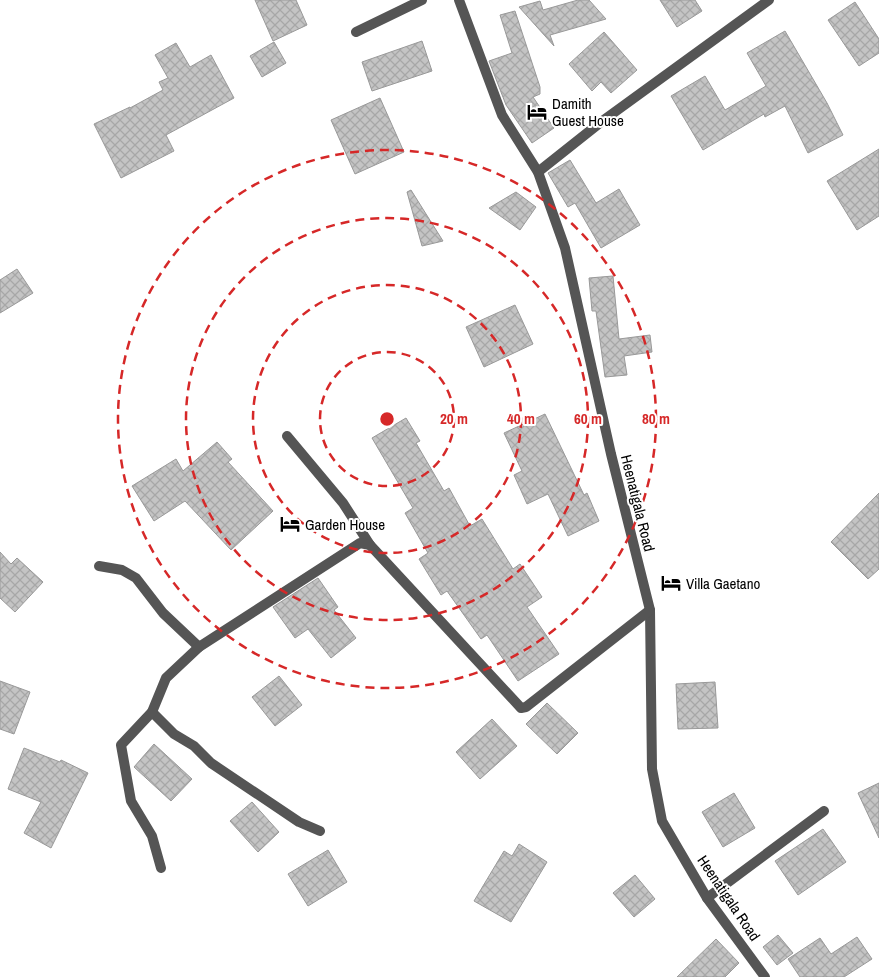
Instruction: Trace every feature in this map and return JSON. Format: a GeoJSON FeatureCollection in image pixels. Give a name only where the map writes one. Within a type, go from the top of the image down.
{"type":"FeatureCollection","features":[{"type":"Feature","properties":{"kind":"street"},"geometry":{"type":"LineString","coordinates":[[356,32],[422,0]]}},
{"type":"Feature","properties":{"kind":"street","name":"Heenatigala Road"},"geometry":{"type":"LineString","coordinates":[[459,0],[502,115],[538,172],[565,248],[611,454],[650,610],[652,769],[662,822],[707,898],[765,977]]}},
{"type":"Feature","properties":{"kind":"street"},"geometry":{"type":"LineString","coordinates":[[538,172],[601,122],[769,0]]}},
{"type":"Feature","properties":{"kind":"street"},"geometry":{"type":"LineString","coordinates":[[287,436],[343,503],[370,545],[522,708],[526,707],[650,610]]}},
{"type":"Feature","properties":{"kind":"street"},"geometry":{"type":"LineString","coordinates":[[161,868],[152,836],[131,801],[121,746],[152,712],[166,678],[199,647],[360,543],[370,545]]}},
{"type":"Feature","properties":{"kind":"street"},"geometry":{"type":"LineString","coordinates":[[99,566],[122,570],[136,578],[163,613],[199,647]]}},
{"type":"Feature","properties":{"kind":"street"},"geometry":{"type":"LineString","coordinates":[[152,712],[174,734],[194,746],[219,769],[299,822],[320,831]]}},
{"type":"Feature","properties":{"kind":"street"},"geometry":{"type":"LineString","coordinates":[[707,898],[824,810]]}},
{"type":"Feature","properties":{"kind":"building"},"geometry":{"type":"Polygon","coordinates":[[[255,0],[296,0],[307,25],[273,41],[255,0]]]}},
{"type":"Feature","properties":{"kind":"building"},"geometry":{"type":"Polygon","coordinates":[[[578,0],[589,0],[606,19],[550,35],[554,46],[519,7],[540,1],[543,10],[578,0]]]}},
{"type":"Feature","properties":{"kind":"building"},"geometry":{"type":"Polygon","coordinates":[[[660,0],[695,0],[702,11],[677,27],[660,0]]]}},
{"type":"Feature","properties":{"kind":"building"},"geometry":{"type":"Polygon","coordinates":[[[855,2],[879,39],[879,53],[859,66],[828,20],[855,2]]]}},
{"type":"Feature","properties":{"kind":"building"},"geometry":{"type":"Polygon","coordinates":[[[515,11],[540,87],[540,94],[533,97],[554,128],[532,143],[506,105],[489,61],[512,53],[500,15],[515,11]]]}},
{"type":"Feature","properties":{"kind":"building"},"geometry":{"type":"Polygon","coordinates":[[[785,31],[827,103],[843,135],[808,153],[785,106],[765,117],[764,114],[703,150],[671,96],[705,76],[725,110],[766,86],[747,53],[785,31]]]}},
{"type":"Feature","properties":{"kind":"building"},"geometry":{"type":"Polygon","coordinates":[[[604,32],[637,70],[611,93],[601,82],[592,91],[569,64],[604,32]]]}},
{"type":"Feature","properties":{"kind":"building"},"geometry":{"type":"Polygon","coordinates":[[[422,41],[432,71],[372,91],[362,62],[422,41]]]}},
{"type":"Feature","properties":{"kind":"building"},"geometry":{"type":"Polygon","coordinates":[[[274,42],[286,63],[262,77],[250,56],[274,42]]]}},
{"type":"Feature","properties":{"kind":"building"},"geometry":{"type":"Polygon","coordinates":[[[176,43],[190,67],[211,55],[234,98],[166,135],[174,151],[121,178],[94,124],[130,108],[163,90],[159,82],[168,78],[155,55],[176,43]]]}},
{"type":"Feature","properties":{"kind":"building"},"geometry":{"type":"Polygon","coordinates":[[[380,98],[404,152],[355,174],[331,120],[380,98]]]}},
{"type":"Feature","properties":{"kind":"building"},"geometry":{"type":"Polygon","coordinates":[[[879,149],[879,216],[857,230],[827,181],[879,149]]]}},
{"type":"Feature","properties":{"kind":"building"},"geometry":{"type":"Polygon","coordinates":[[[570,160],[596,203],[619,189],[640,225],[601,248],[575,203],[568,207],[548,173],[570,160]]]}},
{"type":"Feature","properties":{"kind":"building"},"geometry":{"type":"Polygon","coordinates":[[[411,190],[443,241],[422,246],[407,192],[411,190]]]}},
{"type":"Feature","properties":{"kind":"building"},"geometry":{"type":"Polygon","coordinates":[[[516,192],[536,207],[520,230],[489,208],[516,192]]]}},
{"type":"Feature","properties":{"kind":"building"},"geometry":{"type":"Polygon","coordinates":[[[17,269],[33,293],[0,313],[0,280],[17,269]]]}},
{"type":"Feature","properties":{"kind":"building"},"geometry":{"type":"Polygon","coordinates":[[[613,276],[619,339],[650,335],[652,352],[624,356],[627,375],[605,377],[596,311],[592,311],[589,278],[613,276]]]}},
{"type":"Feature","properties":{"kind":"building"},"geometry":{"type":"Polygon","coordinates":[[[515,305],[533,344],[484,367],[466,327],[515,305]]]}},
{"type":"Feature","properties":{"kind":"building"},"geometry":{"type":"Polygon","coordinates":[[[545,414],[584,495],[587,493],[599,521],[568,536],[548,494],[527,504],[514,475],[522,471],[504,433],[545,414]]]}},
{"type":"Feature","properties":{"kind":"building"},"geometry":{"type":"Polygon","coordinates":[[[406,418],[420,441],[416,443],[444,491],[449,488],[470,526],[482,519],[513,569],[520,564],[542,597],[527,607],[559,654],[518,681],[487,635],[481,639],[447,591],[441,595],[419,559],[428,553],[405,513],[413,508],[372,438],[406,418]]]}},
{"type":"Feature","properties":{"kind":"building"},"geometry":{"type":"Polygon","coordinates":[[[217,442],[232,459],[228,462],[273,511],[231,550],[185,501],[154,521],[132,486],[176,459],[183,471],[217,442]]]}},
{"type":"Feature","properties":{"kind":"building"},"geometry":{"type":"Polygon","coordinates":[[[879,493],[879,569],[868,579],[831,542],[879,493]]]}},
{"type":"Feature","properties":{"kind":"building"},"geometry":{"type":"Polygon","coordinates":[[[0,552],[11,564],[17,558],[43,582],[15,612],[0,598],[0,552]]]}},
{"type":"Feature","properties":{"kind":"building"},"geometry":{"type":"Polygon","coordinates":[[[318,578],[338,607],[334,610],[356,638],[331,658],[308,629],[295,638],[273,607],[318,578]]]}},
{"type":"Feature","properties":{"kind":"building"},"geometry":{"type":"Polygon","coordinates":[[[279,676],[302,705],[275,726],[252,697],[279,676]]]}},
{"type":"Feature","properties":{"kind":"building"},"geometry":{"type":"Polygon","coordinates":[[[0,681],[30,692],[14,734],[0,729],[0,681]]]}},
{"type":"Feature","properties":{"kind":"building"},"geometry":{"type":"Polygon","coordinates":[[[715,682],[718,728],[678,729],[676,684],[715,682]]]}},
{"type":"Feature","properties":{"kind":"building"},"geometry":{"type":"Polygon","coordinates":[[[547,703],[578,733],[557,754],[526,724],[547,703]]]}},
{"type":"Feature","properties":{"kind":"building"},"geometry":{"type":"Polygon","coordinates":[[[492,719],[517,746],[480,779],[456,752],[492,719]]]}},
{"type":"Feature","properties":{"kind":"building"},"geometry":{"type":"Polygon","coordinates":[[[154,744],[192,779],[171,801],[134,767],[154,744]]]}},
{"type":"Feature","properties":{"kind":"building"},"geometry":{"type":"Polygon","coordinates":[[[24,748],[60,762],[61,760],[88,773],[51,848],[24,833],[41,802],[8,789],[24,748]]]}},
{"type":"Feature","properties":{"kind":"building"},"geometry":{"type":"Polygon","coordinates":[[[879,783],[879,838],[858,793],[879,783]]]}},
{"type":"Feature","properties":{"kind":"building"},"geometry":{"type":"Polygon","coordinates":[[[734,793],[755,828],[723,847],[702,812],[734,793]]]}},
{"type":"Feature","properties":{"kind":"building"},"geometry":{"type":"Polygon","coordinates":[[[252,802],[279,832],[258,852],[230,821],[252,802]]]}},
{"type":"Feature","properties":{"kind":"building"},"geometry":{"type":"Polygon","coordinates":[[[823,829],[846,862],[798,895],[775,861],[823,829]]]}},
{"type":"Feature","properties":{"kind":"building"},"geometry":{"type":"Polygon","coordinates":[[[519,844],[547,862],[511,922],[474,901],[504,851],[512,856],[519,844]]]}},
{"type":"Feature","properties":{"kind":"building"},"geometry":{"type":"Polygon","coordinates":[[[328,850],[347,882],[308,906],[288,874],[328,850]]]}},
{"type":"Feature","properties":{"kind":"building"},"geometry":{"type":"Polygon","coordinates":[[[635,875],[655,899],[634,917],[613,893],[635,875]]]}},
{"type":"Feature","properties":{"kind":"building"},"geometry":{"type":"Polygon","coordinates":[[[778,935],[793,953],[777,965],[763,947],[778,935]]]}},
{"type":"Feature","properties":{"kind":"building"},"geometry":{"type":"Polygon","coordinates":[[[857,937],[872,959],[844,977],[800,977],[788,959],[820,938],[831,954],[857,937]]]}},
{"type":"Feature","properties":{"kind":"building"},"geometry":{"type":"Polygon","coordinates":[[[716,939],[739,963],[725,977],[677,977],[716,939]]]}},
{"type":"Feature","properties":{"kind":"place","name":"Damith Guest House"},"geometry":{"type":"Point","coordinates":[537,112]}},
{"type":"Feature","properties":{"kind":"place","name":"Garden House"},"geometry":{"type":"Point","coordinates":[290,524]}},
{"type":"Feature","properties":{"kind":"place","name":"Villa Gaetano"},"geometry":{"type":"Point","coordinates":[671,583]}}]}
